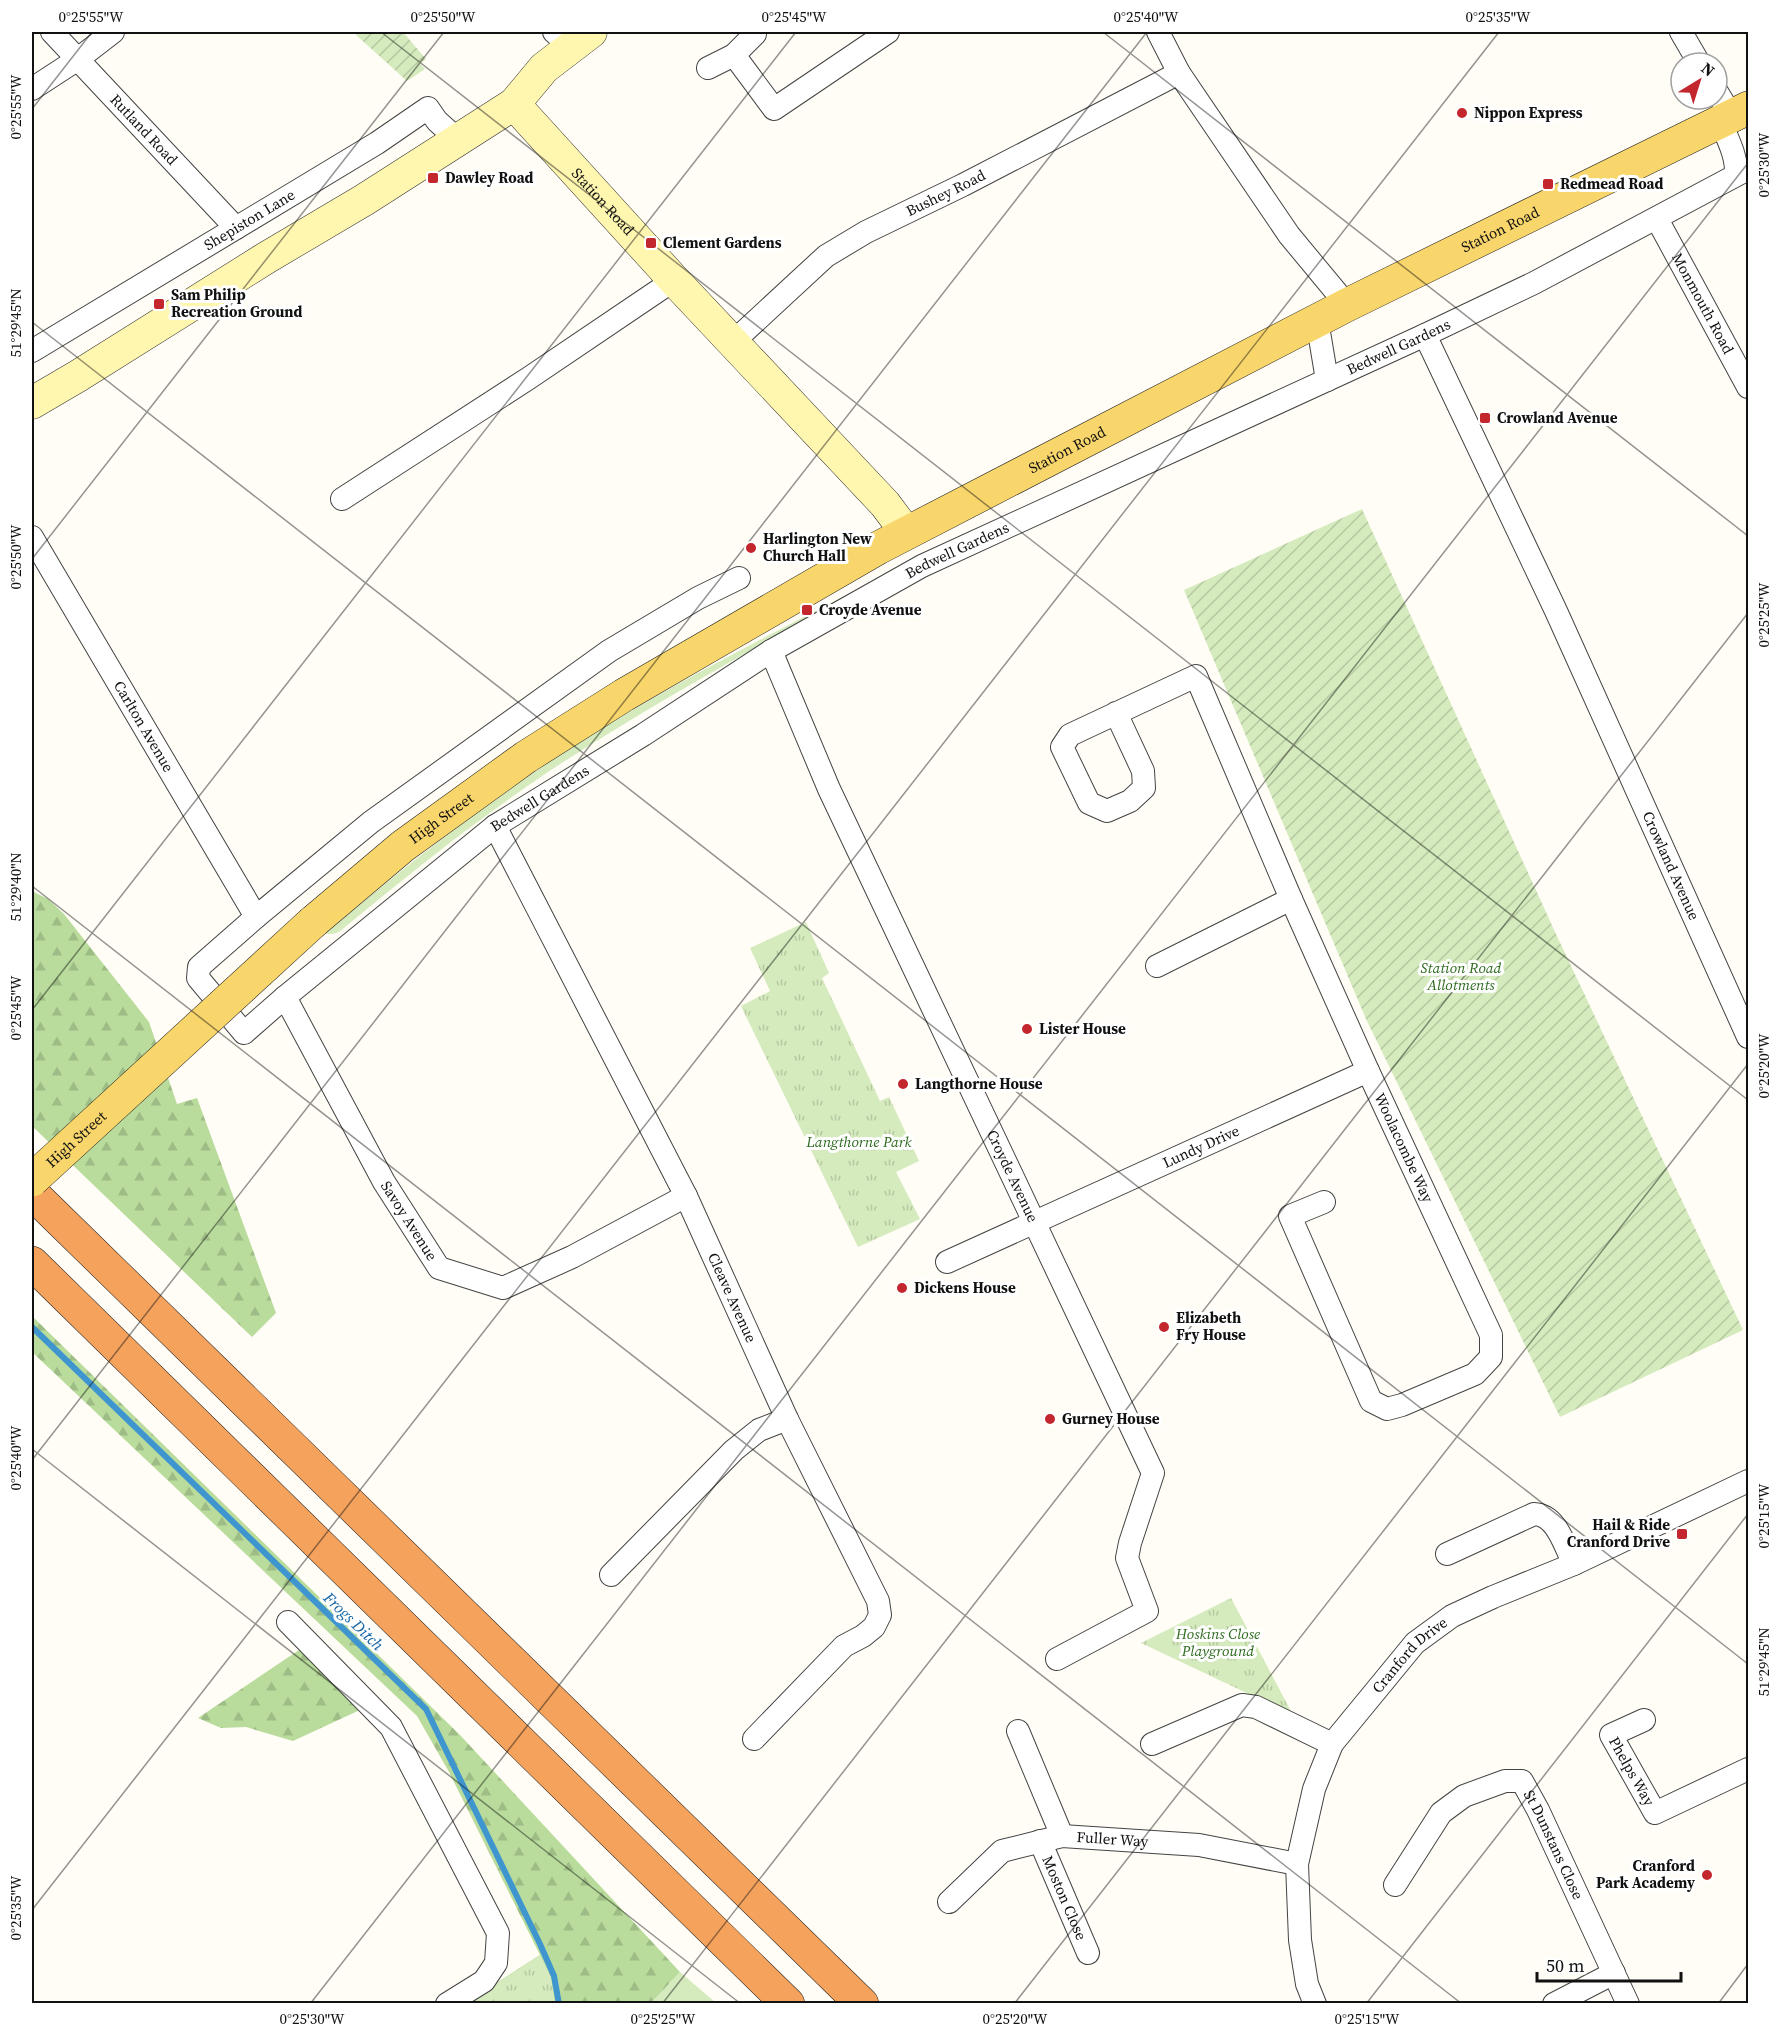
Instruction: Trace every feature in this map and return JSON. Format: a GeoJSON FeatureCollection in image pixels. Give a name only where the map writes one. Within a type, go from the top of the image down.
{"type":"FeatureCollection","features":[{"type":"Feature","properties":{"kind":"highway"},"geometry":{"type":"LineString","coordinates":[[32,1193],[862,2004]]}},
{"type":"Feature","properties":{"kind":"highway"},"geometry":{"type":"LineString","coordinates":[[32,1263],[788,2004]]}},
{"type":"Feature","properties":{"kind":"main road","name":"Station Road"},"geometry":{"type":"LineString","coordinates":[[906,532],[1730,110]]}},
{"type":"Feature","properties":{"kind":"main road","name":"High Street"},"geometry":{"type":"LineString","coordinates":[[32,1180],[313,922],[403,846],[467,798],[535,751],[624,695],[906,532]]}},
{"type":"Feature","properties":{"kind":"street","name":"Rutland Road"},"geometry":{"type":"LineString","coordinates":[[52,32],[236,228]]}},
{"type":"Feature","properties":{"kind":"street"},"geometry":{"type":"LineString","coordinates":[[32,89],[78,59],[113,32]]}},
{"type":"Feature","properties":{"kind":"street"},"geometry":{"type":"LineString","coordinates":[[734,55],[774,109],[888,32]]}},
{"type":"Feature","properties":{"kind":"street"},"geometry":{"type":"LineString","coordinates":[[1158,32],[1179,73],[1289,235],[1347,305]]}},
{"type":"Feature","properties":{"kind":"street"},"geometry":{"type":"LineString","coordinates":[[1681,32],[1693,51]]}},
{"type":"Feature","properties":{"kind":"street"},"geometry":{"type":"LineString","coordinates":[[708,68],[734,55],[755,34]]}},
{"type":"Feature","properties":{"kind":"street"},"geometry":{"type":"LineString","coordinates":[[32,403],[364,200],[513,104],[572,37]]}},
{"type":"Feature","properties":{"kind":"street","name":"Bushey Road"},"geometry":{"type":"LineString","coordinates":[[733,342],[811,269],[836,250],[866,232],[963,185],[1179,73]]}},
{"type":"Feature","properties":{"kind":"street","name":"Station Road"},"geometry":{"type":"LineString","coordinates":[[513,104],[674,280],[885,504],[906,532]]}},
{"type":"Feature","properties":{"kind":"street","name":"Shepiston Lane"},"geometry":{"type":"LineString","coordinates":[[32,351],[377,143],[428,108],[437,121],[458,140]]}},
{"type":"Feature","properties":{"kind":"street","name":"Bedwell Gardens"},"geometry":{"type":"LineString","coordinates":[[255,917],[199,967],[198,978],[244,1033],[495,826],[643,735],[771,651],[922,566],[1534,282],[1657,219],[1742,172],[1731,147],[1730,110]]}},
{"type":"Feature","properties":{"kind":"street","name":"Monmouth Road"},"geometry":{"type":"LineString","coordinates":[[1657,219],[1749,387]]}},
{"type":"Feature","properties":{"kind":"street"},"geometry":{"type":"LineString","coordinates":[[342,499],[529,378],[674,280]]}},
{"type":"Feature","properties":{"kind":"street"},"geometry":{"type":"LineString","coordinates":[[1317,320],[1327,380]]}},
{"type":"Feature","properties":{"kind":"street","name":"Crowland Avenue"},"geometry":{"type":"LineString","coordinates":[[1425,334],[1556,610],[1749,1037]]}},
{"type":"Feature","properties":{"kind":"street","name":"Carlton Avenue"},"geometry":{"type":"LineString","coordinates":[[32,537],[255,917]]}},
{"type":"Feature","properties":{"kind":"street"},"geometry":{"type":"LineString","coordinates":[[255,917],[371,822],[609,651],[698,598],[739,578]]}},
{"type":"Feature","properties":{"kind":"street","name":"Croyde Avenue"},"geometry":{"type":"LineString","coordinates":[[771,651],[829,789],[1153,1473],[1127,1558],[1147,1611],[1057,1659]]}},
{"type":"Feature","properties":{"kind":"street","name":"Woolacombe Way"},"geometry":{"type":"LineString","coordinates":[[1116,713],[1196,676],[1291,899],[1491,1335],[1491,1357],[1485,1365],[1475,1374],[1402,1405],[1387,1408],[1371,1401],[1290,1216],[1324,1202]]}},
{"type":"Feature","properties":{"kind":"street","name":"Cleave Avenue"},"geometry":{"type":"LineString","coordinates":[[495,826],[686,1196],[787,1419],[878,1601],[880,1615],[874,1627],[844,1646],[754,1739]]}},
{"type":"Feature","properties":{"kind":"street"},"geometry":{"type":"LineString","coordinates":[[1157,966],[1291,899]]}},
{"type":"Feature","properties":{"kind":"street","name":"Savoy Avenue"},"geometry":{"type":"LineString","coordinates":[[285,997],[384,1182],[439,1269],[503,1288],[572,1257],[686,1196]]}},
{"type":"Feature","properties":{"kind":"street","name":"Lundy Drive"},"geometry":{"type":"LineString","coordinates":[[947,1262],[1368,1071]]}},
{"type":"Feature","properties":{"kind":"street"},"geometry":{"type":"LineString","coordinates":[[611,1575],[734,1450],[759,1430],[787,1419]]}},
{"type":"Feature","properties":{"kind":"street","name":"Cranford Drive"},"geometry":{"type":"LineString","coordinates":[[1315,2004],[1307,1984],[1300,1940],[1297,1864],[1314,1789],[1332,1744],[1414,1642],[1452,1616],[1574,1564],[1749,1481]]}},
{"type":"Feature","properties":{"kind":"street"},"geometry":{"type":"LineString","coordinates":[[1447,1554],[1534,1514],[1551,1519],[1574,1564]]}},
{"type":"Feature","properties":{"kind":"street"},"geometry":{"type":"LineString","coordinates":[[288,1622],[391,1727],[498,1933],[496,1963],[484,1981],[447,2004]]}},
{"type":"Feature","properties":{"kind":"street"},"geometry":{"type":"LineString","coordinates":[[1152,1744],[1242,1705],[1256,1707],[1332,1744]]}},
{"type":"Feature","properties":{"kind":"street","name":"Phelps Way"},"geometry":{"type":"LineString","coordinates":[[1644,1720],[1611,1735],[1655,1813],[1749,1769]]}},
{"type":"Feature","properties":{"kind":"street"},"geometry":{"type":"LineString","coordinates":[[1018,1731],[1062,1836]]}},
{"type":"Feature","properties":{"kind":"street","name":"St Dunstans Close"},"geometry":{"type":"LineString","coordinates":[[1395,1885],[1441,1813],[1464,1796],[1505,1781],[1522,1781],[1538,1810],[1628,2004]]}},
{"type":"Feature","properties":{"kind":"street","name":"Fuller Way"},"geometry":{"type":"LineString","coordinates":[[949,1902],[1002,1851],[1062,1836],[1199,1845],[1297,1864]]}},
{"type":"Feature","properties":{"kind":"street","name":"Moston Close"},"geometry":{"type":"LineString","coordinates":[[1040,1841],[1088,1953]]}},
{"type":"Feature","properties":{"kind":"street"},"geometry":{"type":"LineString","coordinates":[[1554,2004],[1614,1973]]}},
{"type":"Feature","properties":{"kind":"green space"},"geometry":{"type":"Polygon","coordinates":[[[360,32],[403,32],[426,59],[420,64],[425,69],[407,81],[356,35],[360,32]]]}},
{"type":"Feature","properties":{"kind":"green space","name":"Station Road Allotments"},"geometry":{"type":"Polygon","coordinates":[[[1362,509],[1555,932],[1743,1330],[1560,1417],[1366,1019],[1184,590],[1362,509]]]}},
{"type":"Feature","properties":{"kind":"green space"},"geometry":{"type":"Polygon","coordinates":[[[865,585],[665,699],[586,747],[468,829],[339,932],[325,934],[451,832],[583,740],[687,679],[865,585]]]}},
{"type":"Feature","properties":{"kind":"green space"},"geometry":{"type":"Polygon","coordinates":[[[32,891],[48,899],[64,914],[149,1022],[177,1104],[197,1098],[276,1313],[252,1337],[32,1126],[32,891]]]}},
{"type":"Feature","properties":{"kind":"green space","name":"Langthorne Park"},"geometry":{"type":"Polygon","coordinates":[[[806,922],[829,973],[822,978],[880,1101],[889,1097],[919,1161],[896,1172],[920,1219],[858,1247],[741,1006],[770,991],[750,948],[806,922]]]}},
{"type":"Feature","properties":{"kind":"green space"},"geometry":{"type":"Polygon","coordinates":[[[32,1316],[460,1735],[680,1972],[651,2003],[465,2003],[540,1955],[449,1772],[417,1716],[32,1352],[32,1316]]]}},
{"type":"Feature","properties":{"kind":"green space","name":"Hoskins Close Playground"},"geometry":{"type":"Polygon","coordinates":[[[1231,1598],[1293,1715],[1141,1643],[1231,1598]]]}},
{"type":"Feature","properties":{"kind":"green space"},"geometry":{"type":"Polygon","coordinates":[[[305,1646],[362,1709],[293,1741],[246,1727],[221,1728],[198,1718],[305,1646]]]}},
{"type":"Feature","properties":{"kind":"green space"},"geometry":{"type":"Polygon","coordinates":[[[540,1955],[551,1977],[555,2003],[465,2004],[540,1955]]]}},
{"type":"Feature","properties":{"kind":"green space"},"geometry":{"type":"Polygon","coordinates":[[[680,1972],[716,2003],[651,2003],[680,1972]]]}},
{"type":"Feature","properties":{"kind":"waterway","name":"Frogs Ditch"},"geometry":{"type":"LineString","coordinates":[[32,1327],[426,1709],[540,1944],[554,1976],[559,2004]]}},
{"type":"Feature","properties":{"kind":"place","name":"Nippon Express"},"geometry":{"type":"Point","coordinates":[1462,113]}},
{"type":"Feature","properties":{"kind":"place","name":"Dawley Road"},"geometry":{"type":"Point","coordinates":[433,178]}},
{"type":"Feature","properties":{"kind":"place","name":"Redmead Road"},"geometry":{"type":"Point","coordinates":[1548,184]}},
{"type":"Feature","properties":{"kind":"place","name":"Clement Gardens"},"geometry":{"type":"Point","coordinates":[651,243]}},
{"type":"Feature","properties":{"kind":"place","name":"Sam Philip Recreation Ground"},"geometry":{"type":"Point","coordinates":[159,304]}},
{"type":"Feature","properties":{"kind":"place","name":"Crowland Avenue"},"geometry":{"type":"Point","coordinates":[1485,418]}},
{"type":"Feature","properties":{"kind":"place","name":"Harlington New Church Hall"},"geometry":{"type":"Point","coordinates":[751,548]}},
{"type":"Feature","properties":{"kind":"place","name":"Croyde Avenue"},"geometry":{"type":"Point","coordinates":[807,610]}},
{"type":"Feature","properties":{"kind":"place","name":"Lister House"},"geometry":{"type":"Point","coordinates":[1027,1029]}},
{"type":"Feature","properties":{"kind":"place","name":"Langthorne House"},"geometry":{"type":"Point","coordinates":[903,1084]}},
{"type":"Feature","properties":{"kind":"place","name":"Dickens House"},"geometry":{"type":"Point","coordinates":[902,1288]}},
{"type":"Feature","properties":{"kind":"place","name":"Elizabeth Fry House"},"geometry":{"type":"Point","coordinates":[1164,1327]}},
{"type":"Feature","properties":{"kind":"place","name":"Gurney House"},"geometry":{"type":"Point","coordinates":[1050,1419]}},
{"type":"Feature","properties":{"kind":"place","name":"Hail & Ride Cranford Drive"},"geometry":{"type":"Point","coordinates":[1682,1534]}},
{"type":"Feature","properties":{"kind":"place","name":"Cranford Park Academy"},"geometry":{"type":"Point","coordinates":[1707,1875]}}]}
